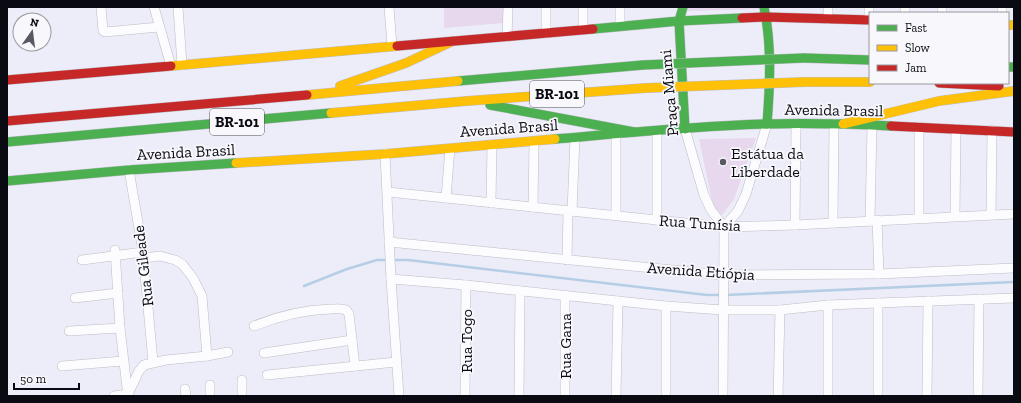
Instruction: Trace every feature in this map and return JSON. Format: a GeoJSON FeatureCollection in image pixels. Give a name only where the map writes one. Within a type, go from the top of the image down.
{"type":"FeatureCollection","features":[{"type":"Feature","properties":{"kind":"main road","name":"Praça Miami"},"geometry":{"type":"LineString","coordinates":[[683,7],[678,21],[685,129]]}},
{"type":"Feature","properties":{"kind":"main road"},"geometry":{"type":"LineString","coordinates":[[764,7],[769,50],[769,95],[767,124]]}},
{"type":"Feature","properties":{"kind":"main road"},"geometry":{"type":"LineString","coordinates":[[7,80],[678,21],[766,17],[869,20]]}},
{"type":"Feature","properties":{"kind":"main road"},"geometry":{"type":"LineString","coordinates":[[314,94],[406,63],[453,41]]}},
{"type":"Feature","properties":{"kind":"main road","name":"BR-101"},"geometry":{"type":"LineString","coordinates":[[7,121],[643,65],[804,58],[869,60]]}},
{"type":"Feature","properties":{"kind":"main road","name":"Avenida Brasil"},"geometry":{"type":"LineString","coordinates":[[7,142],[467,101],[646,88],[805,82],[869,82]]}},
{"type":"Feature","properties":{"kind":"main road"},"geometry":{"type":"LineString","coordinates":[[958,84],[1014,87]]}},
{"type":"Feature","properties":{"kind":"main road"},"geometry":{"type":"LineString","coordinates":[[838,124],[939,101],[1014,91]]}},
{"type":"Feature","properties":{"kind":"main road"},"geometry":{"type":"LineString","coordinates":[[467,101],[634,132]]}},
{"type":"Feature","properties":{"kind":"main road","name":"Avenida Brasil"},"geometry":{"type":"LineString","coordinates":[[7,181],[129,170],[385,154],[492,144],[534,142],[616,133],[767,124],[838,124],[956,128],[1014,132]]}},
{"type":"Feature","properties":{"kind":"street"},"geometry":{"type":"LineString","coordinates":[[101,7],[103,31],[109,32],[159,27]]}},
{"type":"Feature","properties":{"kind":"street"},"geometry":{"type":"LineString","coordinates":[[154,7],[171,66]]}},
{"type":"Feature","properties":{"kind":"street"},"geometry":{"type":"LineString","coordinates":[[178,7],[182,65]]}},
{"type":"Feature","properties":{"kind":"street"},"geometry":{"type":"LineString","coordinates":[[390,7],[392,46]]}},
{"type":"Feature","properties":{"kind":"street"},"geometry":{"type":"LineString","coordinates":[[507,37],[508,7]]}},
{"type":"Feature","properties":{"kind":"street"},"geometry":{"type":"LineString","coordinates":[[546,7],[546,33]]}},
{"type":"Feature","properties":{"kind":"street"},"geometry":{"type":"LineString","coordinates":[[583,7],[583,29]]}},
{"type":"Feature","properties":{"kind":"street"},"geometry":{"type":"LineString","coordinates":[[620,7],[620,26]]}},
{"type":"Feature","properties":{"kind":"street"},"geometry":{"type":"LineString","coordinates":[[828,7],[828,19]]}},
{"type":"Feature","properties":{"kind":"street"},"geometry":{"type":"LineString","coordinates":[[869,7],[869,20]]}},
{"type":"Feature","properties":{"kind":"street"},"geometry":{"type":"LineString","coordinates":[[723,396],[724,226],[738,211],[746,194],[767,124]]}},
{"type":"Feature","properties":{"kind":"street"},"geometry":{"type":"LineString","coordinates":[[795,225],[796,124]]}},
{"type":"Feature","properties":{"kind":"street"},"geometry":{"type":"LineString","coordinates":[[833,223],[838,124]]}},
{"type":"Feature","properties":{"kind":"street"},"geometry":{"type":"LineString","coordinates":[[872,126],[874,220],[879,274]]}},
{"type":"Feature","properties":{"kind":"street"},"geometry":{"type":"LineString","coordinates":[[919,127],[919,218]]}},
{"type":"Feature","properties":{"kind":"street"},"geometry":{"type":"LineString","coordinates":[[955,216],[956,128]]}},
{"type":"Feature","properties":{"kind":"street","name":"Praça Miami"},"geometry":{"type":"LineString","coordinates":[[685,129],[704,195],[711,210],[724,226]]}},
{"type":"Feature","properties":{"kind":"street"},"geometry":{"type":"LineString","coordinates":[[991,215],[992,130]]}},
{"type":"Feature","properties":{"kind":"street"},"geometry":{"type":"LineString","coordinates":[[656,131],[657,220]]}},
{"type":"Feature","properties":{"kind":"street"},"geometry":{"type":"LineString","coordinates":[[616,133],[616,215]]}},
{"type":"Feature","properties":{"kind":"street"},"geometry":{"type":"LineString","coordinates":[[567,260],[575,138]]}},
{"type":"Feature","properties":{"kind":"street"},"geometry":{"type":"LineString","coordinates":[[533,207],[534,142]]}},
{"type":"Feature","properties":{"kind":"street"},"geometry":{"type":"LineString","coordinates":[[491,203],[492,144]]}},
{"type":"Feature","properties":{"kind":"street"},"geometry":{"type":"LineString","coordinates":[[446,198],[450,148]]}},
{"type":"Feature","properties":{"kind":"street"},"geometry":{"type":"LineString","coordinates":[[385,154],[388,192],[390,265],[399,396]]}},
{"type":"Feature","properties":{"kind":"street","name":"Rua Gileade"},"geometry":{"type":"LineString","coordinates":[[129,170],[144,255],[153,362]]}},
{"type":"Feature","properties":{"kind":"street","name":"Rua Tunísia"},"geometry":{"type":"LineString","coordinates":[[388,192],[724,226],[795,225],[1014,214]]}},
{"type":"Feature","properties":{"kind":"street","name":"Avenida Etiópia"},"geometry":{"type":"LineString","coordinates":[[390,242],[723,278],[879,274],[1014,268]]}},
{"type":"Feature","properties":{"kind":"street"},"geometry":{"type":"LineString","coordinates":[[115,253],[123,361],[128,395]]}},
{"type":"Feature","properties":{"kind":"street"},"geometry":{"type":"LineString","coordinates":[[82,260],[115,253],[160,256],[175,260],[182,264],[193,278],[202,296],[207,356]]}},
{"type":"Feature","properties":{"kind":"street"},"geometry":{"type":"LineString","coordinates":[[391,279],[466,285],[666,306],[723,306],[780,310],[828,305],[1014,298]]}},
{"type":"Feature","properties":{"kind":"street","name":"Rua Togo"},"geometry":{"type":"LineString","coordinates":[[465,396],[466,285]]}},
{"type":"Feature","properties":{"kind":"street"},"geometry":{"type":"LineString","coordinates":[[519,396],[520,291]]}},
{"type":"Feature","properties":{"kind":"street"},"geometry":{"type":"LineString","coordinates":[[75,298],[118,293]]}},
{"type":"Feature","properties":{"kind":"street","name":"Rua Gana"},"geometry":{"type":"LineString","coordinates":[[565,295],[565,396]]}},
{"type":"Feature","properties":{"kind":"street"},"geometry":{"type":"LineString","coordinates":[[978,396],[979,299]]}},
{"type":"Feature","properties":{"kind":"street"},"geometry":{"type":"LineString","coordinates":[[616,396],[618,301]]}},
{"type":"Feature","properties":{"kind":"street"},"geometry":{"type":"LineString","coordinates":[[927,396],[928,301]]}},
{"type":"Feature","properties":{"kind":"street"},"geometry":{"type":"LineString","coordinates":[[878,303],[878,396]]}},
{"type":"Feature","properties":{"kind":"street"},"geometry":{"type":"LineString","coordinates":[[828,305],[828,396]]}},
{"type":"Feature","properties":{"kind":"street"},"geometry":{"type":"LineString","coordinates":[[666,306],[666,396]]}},
{"type":"Feature","properties":{"kind":"street"},"geometry":{"type":"LineString","coordinates":[[254,326],[271,319],[297,313],[321,310],[346,310],[349,314],[355,366]]}},
{"type":"Feature","properties":{"kind":"street"},"geometry":{"type":"LineString","coordinates":[[778,396],[780,310]]}},
{"type":"Feature","properties":{"kind":"street"},"geometry":{"type":"LineString","coordinates":[[70,331],[120,328]]}},
{"type":"Feature","properties":{"kind":"street"},"geometry":{"type":"LineString","coordinates":[[264,353],[352,340]]}},
{"type":"Feature","properties":{"kind":"street"},"geometry":{"type":"LineString","coordinates":[[128,395],[139,371],[144,365],[153,362],[228,352]]}},
{"type":"Feature","properties":{"kind":"street"},"geometry":{"type":"LineString","coordinates":[[62,366],[123,361]]}},
{"type":"Feature","properties":{"kind":"street"},"geometry":{"type":"LineString","coordinates":[[268,375],[396,362]]}},
{"type":"Feature","properties":{"kind":"street"},"geometry":{"type":"LineString","coordinates":[[242,380],[242,396]]}},
{"type":"Feature","properties":{"kind":"street"},"geometry":{"type":"LineString","coordinates":[[210,384],[210,396]]}},
{"type":"Feature","properties":{"kind":"street"},"geometry":{"type":"LineString","coordinates":[[114,396],[128,395]]}},
{"type":"Feature","properties":{"kind":"shaded area"},"geometry":{"type":"Polygon","coordinates":[[[444,7],[503,7],[503,23],[444,28],[444,7]]]}},
{"type":"Feature","properties":{"kind":"shaded area"},"geometry":{"type":"Polygon","coordinates":[[[688,7],[760,7],[760,9],[687,11],[688,7]]]}},
{"type":"Feature","properties":{"kind":"shaded area"},"geometry":{"type":"Polygon","coordinates":[[[756,138],[734,199],[722,215],[713,206],[699,139],[756,138]]]}},
{"type":"Feature","properties":{"kind":"waterway"},"geometry":{"type":"LineString","coordinates":[[304,286],[347,269],[377,260],[408,260],[707,295],[721,295]]}},
{"type":"Feature","properties":{"kind":"waterway"},"geometry":{"type":"LineString","coordinates":[[726,295],[1014,282]]}},
{"type":"Feature","properties":{"kind":"traffic: fast"},"geometry":{"type":"LineString","coordinates":[[683,7],[679,21],[685,129]]}},
{"type":"Feature","properties":{"kind":"traffic: fast"},"geometry":{"type":"LineString","coordinates":[[764,7],[767,22],[769,51],[767,124]]}},
{"type":"Feature","properties":{"kind":"traffic: fast"},"geometry":{"type":"LineString","coordinates":[[593,29],[679,21],[742,18]]}},
{"type":"Feature","properties":{"kind":"traffic: fast"},"geometry":{"type":"LineString","coordinates":[[804,58],[869,60]]}},
{"type":"Feature","properties":{"kind":"traffic: fast"},"geometry":{"type":"LineString","coordinates":[[643,65],[804,58]]}},
{"type":"Feature","properties":{"kind":"traffic: fast"},"geometry":{"type":"LineString","coordinates":[[458,81],[643,65]]}},
{"type":"Feature","properties":{"kind":"traffic: fast"},"geometry":{"type":"LineString","coordinates":[[1009,67],[1014,67]]}},
{"type":"Feature","properties":{"kind":"traffic: fast"},"geometry":{"type":"LineString","coordinates":[[490,105],[634,132]]}},
{"type":"Feature","properties":{"kind":"traffic: fast"},"geometry":{"type":"LineString","coordinates":[[7,142],[331,113]]}},
{"type":"Feature","properties":{"kind":"traffic: fast"},"geometry":{"type":"LineString","coordinates":[[555,139],[714,126],[782,124],[891,126]]}},
{"type":"Feature","properties":{"kind":"traffic: fast"},"geometry":{"type":"LineString","coordinates":[[7,181],[129,170],[236,163]]}},
{"type":"Feature","properties":{"kind":"traffic: slow"},"geometry":{"type":"LineString","coordinates":[[1009,25],[1014,25]]}},
{"type":"Feature","properties":{"kind":"traffic: slow"},"geometry":{"type":"LineString","coordinates":[[340,86],[406,63],[453,41]]}},
{"type":"Feature","properties":{"kind":"traffic: slow"},"geometry":{"type":"LineString","coordinates":[[171,66],[397,46]]}},
{"type":"Feature","properties":{"kind":"traffic: slow"},"geometry":{"type":"LineString","coordinates":[[307,95],[458,81]]}},
{"type":"Feature","properties":{"kind":"traffic: slow"},"geometry":{"type":"LineString","coordinates":[[805,82],[869,82]]}},
{"type":"Feature","properties":{"kind":"traffic: slow"},"geometry":{"type":"LineString","coordinates":[[646,88],[805,82]]}},
{"type":"Feature","properties":{"kind":"traffic: slow"},"geometry":{"type":"LineString","coordinates":[[331,113],[467,101],[646,88]]}},
{"type":"Feature","properties":{"kind":"traffic: slow"},"geometry":{"type":"LineString","coordinates":[[843,124],[939,101],[1014,91]]}},
{"type":"Feature","properties":{"kind":"traffic: slow"},"geometry":{"type":"LineString","coordinates":[[236,163],[385,154],[555,139]]}},
{"type":"Feature","properties":{"kind":"traffic: jam"},"geometry":{"type":"LineString","coordinates":[[742,18],[766,17],[869,20]]}},
{"type":"Feature","properties":{"kind":"traffic: jam"},"geometry":{"type":"LineString","coordinates":[[397,46],[593,29]]}},
{"type":"Feature","properties":{"kind":"traffic: jam"},"geometry":{"type":"LineString","coordinates":[[7,80],[171,66]]}},
{"type":"Feature","properties":{"kind":"traffic: jam"},"geometry":{"type":"LineString","coordinates":[[959,84],[999,86]]}},
{"type":"Feature","properties":{"kind":"traffic: jam"},"geometry":{"type":"LineString","coordinates":[[7,121],[307,95]]}},
{"type":"Feature","properties":{"kind":"traffic: jam"},"geometry":{"type":"LineString","coordinates":[[891,126],[1014,132]]}},
{"type":"Feature","properties":{"kind":"place","name":"Estátua da Liberdade"},"geometry":{"type":"Point","coordinates":[723,162]}}]}
